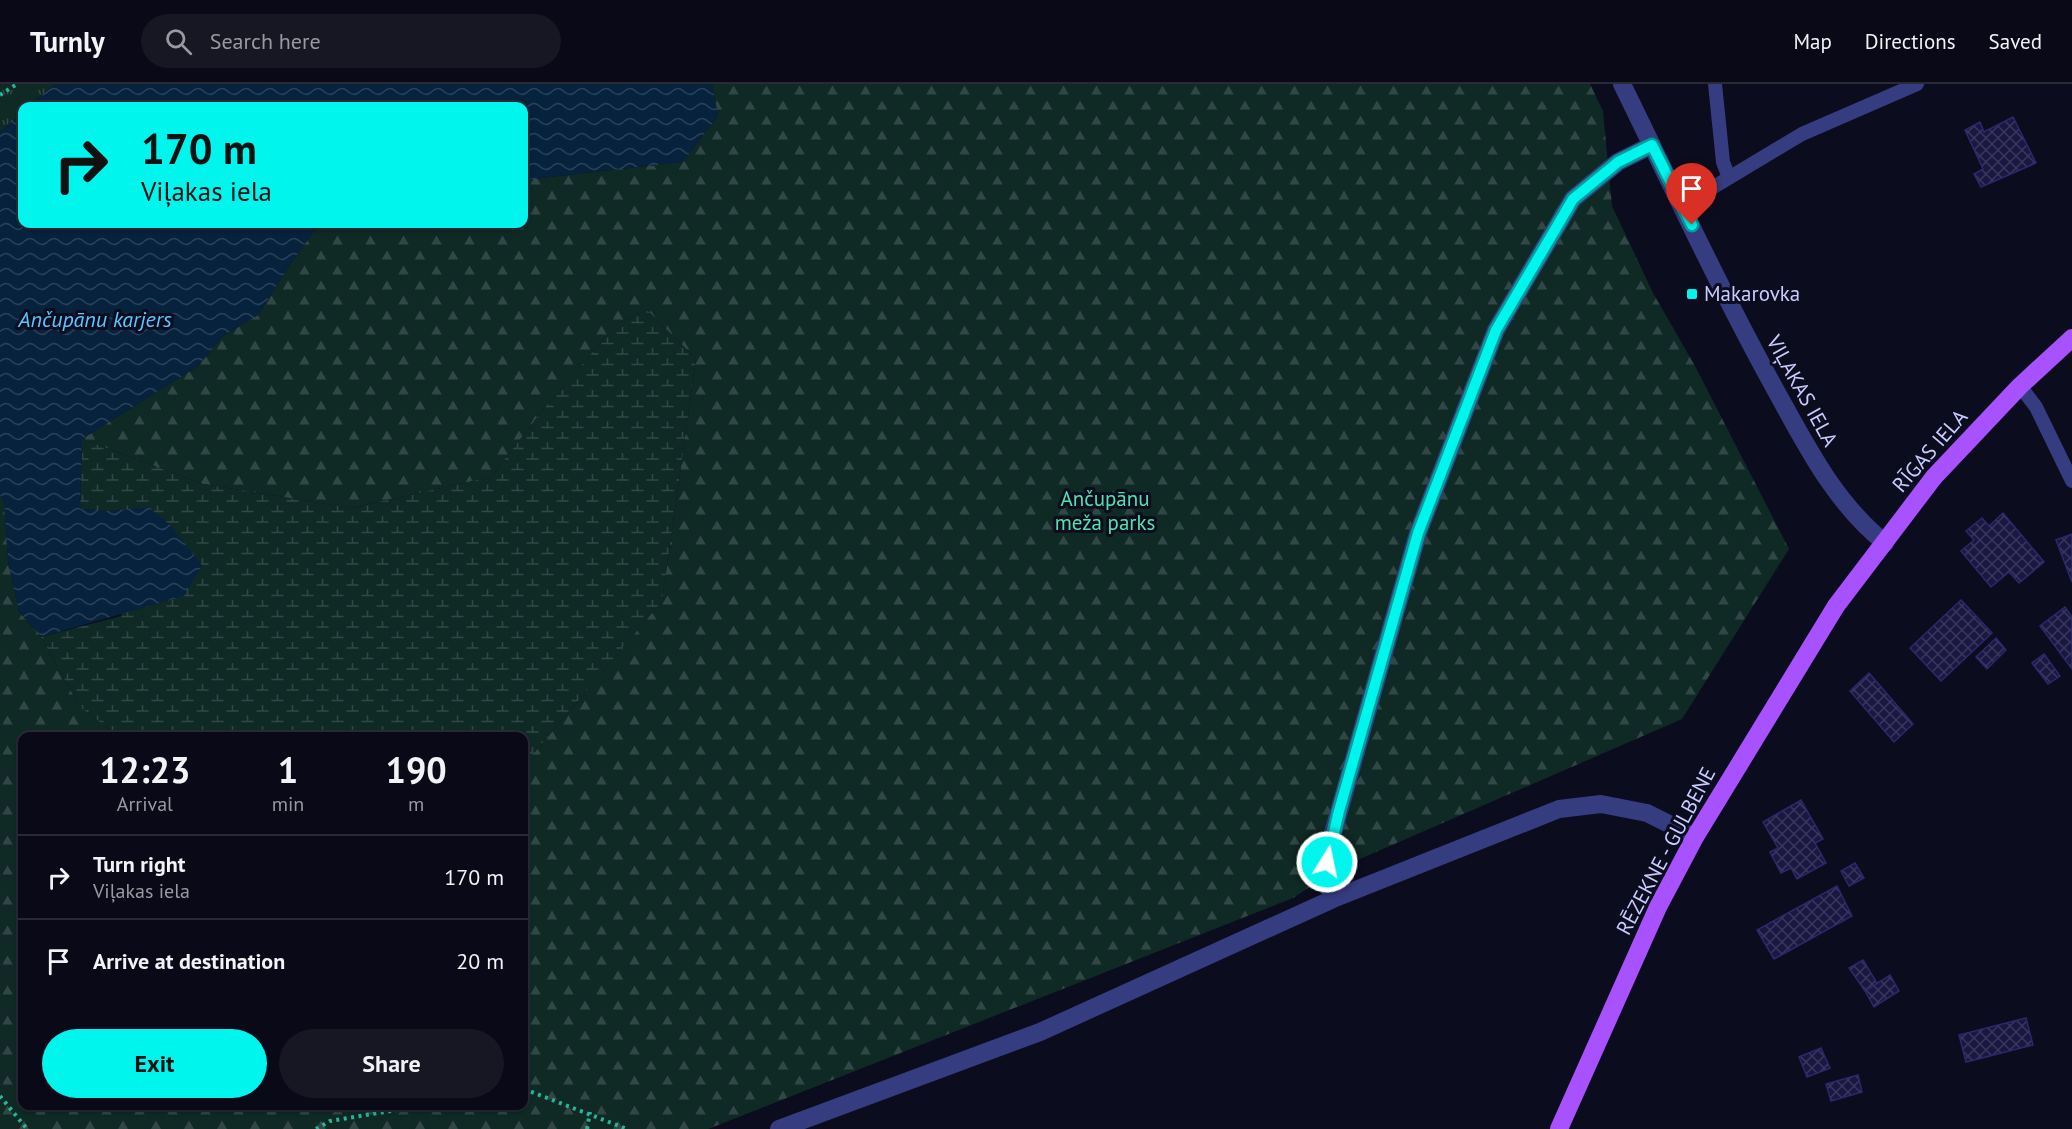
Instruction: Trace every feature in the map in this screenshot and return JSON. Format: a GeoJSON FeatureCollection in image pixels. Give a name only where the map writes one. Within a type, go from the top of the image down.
{"type":"FeatureCollection","features":[{"type":"Feature","properties":{"kind":"main road","name":"RĪGAS IELA"},"geometry":{"type":"LineString","coordinates":[[1836,606],[1934,477],[2020,386],[2072,338]]}},
{"type":"Feature","properties":{"kind":"main road","name":"RĒZEKNE - GULBENE"},"geometry":{"type":"LineString","coordinates":[[1558,1129],[1658,907],[1695,837],[1836,606]]}},
{"type":"Feature","properties":{"kind":"street","name":"VIĻAKAS IELA"},"geometry":{"type":"LineString","coordinates":[[1622,84],[1750,344],[1810,453],[1831,486],[1862,524],[1885,543]]}},
{"type":"Feature","properties":{"kind":"street"},"geometry":{"type":"LineString","coordinates":[[1333,899],[1326,878],[1329,847],[1401,590],[1418,533],[1496,330],[1573,199],[1618,162],[1652,145]]}},
{"type":"Feature","properties":{"kind":"street"},"geometry":{"type":"LineString","coordinates":[[778,1129],[1040,1032],[1333,899],[1559,808],[1601,804],[1647,813],[1695,837]]}},
{"type":"Feature","properties":{"kind":"lane"},"geometry":{"type":"LineString","coordinates":[[1714,84],[1723,162],[1729,178]]}},
{"type":"Feature","properties":{"kind":"lane"},"geometry":{"type":"LineString","coordinates":[[1682,206],[1802,134],[1917,84]]}},
{"type":"Feature","properties":{"kind":"lane"},"geometry":{"type":"LineString","coordinates":[[2020,386],[2036,407],[2072,481]]}},
{"type":"Feature","properties":{"kind":"path"},"geometry":{"type":"LineString","coordinates":[[0,95],[17,84]]}},
{"type":"Feature","properties":{"kind":"path"},"geometry":{"type":"LineString","coordinates":[[528,1090],[627,1129]]}},
{"type":"Feature","properties":{"kind":"path"},"geometry":{"type":"LineString","coordinates":[[0,1096],[27,1129]]}},
{"type":"Feature","properties":{"kind":"path"},"geometry":{"type":"LineString","coordinates":[[316,1129],[330,1121],[397,1110]]}},
{"type":"Feature","properties":{"kind":"path"},"geometry":{"type":"LineString","coordinates":[[587,1129],[590,1113]]}},
{"type":"Feature","properties":{"kind":"green space"},"geometry":{"type":"Polygon","coordinates":[[[0,84],[59,84],[51,87],[34,102],[18,102],[18,116],[0,132],[0,84]]]}},
{"type":"Feature","properties":{"kind":"green space","name":"Ančupānu meža parks"},"geometry":{"type":"Polygon","coordinates":[[[712,84],[1590,84],[1603,111],[1612,206],[1653,293],[1695,366],[1789,549],[1682,719],[1337,869],[1293,898],[708,1129],[0,1129],[0,495],[4,502],[8,561],[19,612],[41,637],[80,707],[113,732],[18,732],[18,1110],[528,1110],[528,756],[535,752],[662,601],[696,359],[647,310],[618,323],[542,411],[491,477],[351,508],[203,484],[82,439],[198,366],[223,336],[258,315],[316,228],[528,228],[528,180],[683,162],[718,116],[712,84]]]}},
{"type":"Feature","properties":{"kind":"green space"},"geometry":{"type":"Polygon","coordinates":[[[647,310],[696,359],[662,601],[535,752],[528,756],[528,732],[113,732],[80,707],[41,637],[121,616],[149,508],[111,511],[80,509],[82,439],[203,484],[351,508],[491,477],[542,411],[618,323],[647,310]]]}},
{"type":"Feature","properties":{"kind":"water"},"geometry":{"type":"Polygon","coordinates":[[[59,84],[712,84],[718,116],[683,162],[528,180],[528,102],[34,102],[51,87],[59,84]]]}},
{"type":"Feature","properties":{"kind":"water","name":"Ančupānu karjers"},"geometry":{"type":"Polygon","coordinates":[[[18,116],[18,228],[316,228],[258,315],[223,336],[198,366],[82,439],[80,509],[111,511],[149,507],[172,527],[202,565],[184,596],[41,637],[19,612],[8,561],[4,502],[0,495],[0,132],[18,116]]]}},
{"type":"Feature","properties":{"kind":"building"},"geometry":{"type":"Polygon","coordinates":[[[2013,117],[2036,163],[1981,187],[1974,174],[1983,169],[1965,130],[1980,122],[1984,132],[2013,117]]]}},
{"type":"Feature","properties":{"kind":"building"},"geometry":{"type":"Polygon","coordinates":[[[2003,513],[2044,562],[2019,583],[2009,572],[1991,587],[1961,551],[1974,540],[1966,531],[1982,518],[1989,526],[2003,513]]]}},
{"type":"Feature","properties":{"kind":"building"},"geometry":{"type":"Polygon","coordinates":[[[2072,534],[2072,582],[2056,540],[2072,534]]]}},
{"type":"Feature","properties":{"kind":"building"},"geometry":{"type":"Polygon","coordinates":[[[1961,600],[1992,633],[1941,681],[1910,648],[1961,600]]]}},
{"type":"Feature","properties":{"kind":"building"},"geometry":{"type":"Polygon","coordinates":[[[2065,607],[2072,617],[2072,669],[2040,626],[2065,607]]]}},
{"type":"Feature","properties":{"kind":"building"},"geometry":{"type":"Polygon","coordinates":[[[1996,638],[2006,650],[1987,669],[1976,657],[1996,638]]]}},
{"type":"Feature","properties":{"kind":"building"},"geometry":{"type":"Polygon","coordinates":[[[2044,654],[2060,676],[2048,684],[2032,663],[2044,654]]]}},
{"type":"Feature","properties":{"kind":"building"},"geometry":{"type":"Polygon","coordinates":[[[1869,673],[1913,724],[1894,742],[1850,691],[1869,673]]]}},
{"type":"Feature","properties":{"kind":"building"},"geometry":{"type":"Polygon","coordinates":[[[1801,800],[1823,839],[1815,843],[1826,863],[1797,879],[1791,868],[1781,873],[1770,852],[1778,848],[1763,822],[1801,800]]]}},
{"type":"Feature","properties":{"kind":"building"},"geometry":{"type":"Polygon","coordinates":[[[1855,863],[1864,878],[1849,886],[1841,871],[1855,863]]]}},
{"type":"Feature","properties":{"kind":"building"},"geometry":{"type":"Polygon","coordinates":[[[1837,886],[1852,916],[1774,959],[1757,930],[1837,886]]]}},
{"type":"Feature","properties":{"kind":"building"},"geometry":{"type":"Polygon","coordinates":[[[1863,960],[1877,983],[1865,991],[1849,968],[1863,960]]]}},
{"type":"Feature","properties":{"kind":"building"},"geometry":{"type":"Polygon","coordinates":[[[1890,975],[1899,991],[1874,1007],[1865,991],[1890,975]]]}},
{"type":"Feature","properties":{"kind":"building"},"geometry":{"type":"Polygon","coordinates":[[[2026,1018],[2033,1045],[1966,1062],[1959,1035],[2026,1018]]]}},
{"type":"Feature","properties":{"kind":"building"},"geometry":{"type":"Polygon","coordinates":[[[1821,1048],[1830,1068],[1807,1077],[1799,1057],[1821,1048]]]}},
{"type":"Feature","properties":{"kind":"building"},"geometry":{"type":"Polygon","coordinates":[[[1858,1075],[1862,1092],[1831,1101],[1826,1084],[1858,1075]]]}},
{"type":"Feature","properties":{"kind":"place","name":"Makarovka"},"geometry":{"type":"Point","coordinates":[1692,294]}},
{"type":"Feature","properties":{"kind":"route"},"geometry":{"type":"LineString","coordinates":[[1327,862],[1329,847],[1418,533],[1496,330],[1573,199],[1618,162],[1652,145],[1692,225]]}}]}
